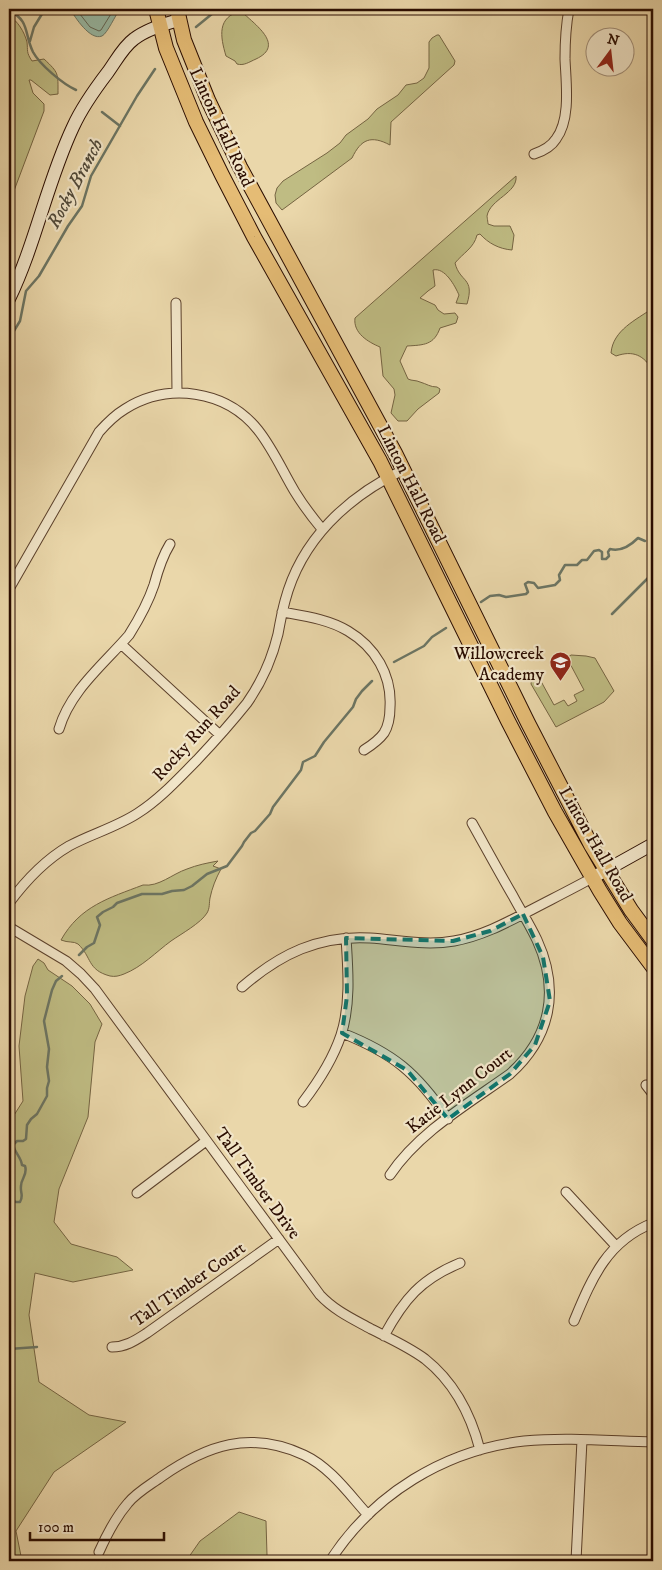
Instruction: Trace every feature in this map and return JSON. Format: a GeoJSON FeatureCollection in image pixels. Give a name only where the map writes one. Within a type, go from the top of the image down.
{"type":"FeatureCollection","features":[{"type":"Feature","properties":{"kind":"main road","name":"Linton Hall Road"},"geometry":{"type":"LineString","coordinates":[[156,9],[166,48],[188,103],[254,237],[389,477],[508,721],[555,812],[620,924],[653,967]]}},
{"type":"Feature","properties":{"kind":"main road","name":"Linton Hall Road"},"geometry":{"type":"LineString","coordinates":[[178,14],[184,40],[208,100],[240,166],[403,470],[528,723],[591,845],[631,910],[653,940]]}},
{"type":"Feature","properties":{"kind":"street"},"geometry":{"type":"LineString","coordinates":[[534,154],[550,146],[557,139],[562,129],[566,104],[566,35],[569,9]]}},
{"type":"Feature","properties":{"kind":"street"},"geometry":{"type":"LineString","coordinates":[[9,299],[35,234],[52,181],[80,113],[128,44],[178,14]]}},
{"type":"Feature","properties":{"kind":"street"},"geometry":{"type":"LineString","coordinates":[[176,303],[177,393]]}},
{"type":"Feature","properties":{"kind":"street"},"geometry":{"type":"LineString","coordinates":[[9,588],[99,432],[113,418],[134,404],[148,398],[177,393],[200,394],[214,398],[238,411],[249,420],[264,438],[295,492],[322,529]]}},
{"type":"Feature","properties":{"kind":"street","name":"Rocky Run Road"},"geometry":{"type":"LineString","coordinates":[[9,903],[28,879],[49,860],[70,846],[119,824],[153,803],[169,789],[220,735],[246,703],[264,674],[278,636],[282,612],[292,577],[300,560],[322,529],[343,508],[389,477],[403,470]]}},
{"type":"Feature","properties":{"kind":"street"},"geometry":{"type":"LineString","coordinates":[[59,729],[69,704],[77,692],[129,635],[141,615],[154,585],[164,554],[170,544]]}},
{"type":"Feature","properties":{"kind":"street"},"geometry":{"type":"LineString","coordinates":[[282,612],[322,620],[347,630],[368,645],[380,661],[389,688],[390,715],[384,732],[378,740],[364,750]]}},
{"type":"Feature","properties":{"kind":"street"},"geometry":{"type":"LineString","coordinates":[[121,644],[220,735]]}},
{"type":"Feature","properties":{"kind":"street","name":"Katie Lynn Court"},"geometry":{"type":"LineString","coordinates":[[390,1175],[411,1148],[426,1135],[519,1066],[535,1045],[547,1017],[550,1001],[548,974],[537,940],[472,823]]}},
{"type":"Feature","properties":{"kind":"street"},"geometry":{"type":"LineString","coordinates":[[242,987],[268,966],[296,950],[329,940],[370,938],[418,943],[453,941],[490,931],[653,844]]}},
{"type":"Feature","properties":{"kind":"street","name":"Tall Timber Drive"},"geometry":{"type":"LineString","coordinates":[[9,926],[66,961],[95,989],[320,1295],[339,1312],[425,1359],[450,1384],[459,1398],[470,1419],[480,1450]]}},
{"type":"Feature","properties":{"kind":"street"},"geometry":{"type":"LineString","coordinates":[[303,1102],[330,1062],[342,1033],[347,996],[346,938]]}},
{"type":"Feature","properties":{"kind":"street"},"geometry":{"type":"LineString","coordinates":[[342,1033],[361,1040],[398,1061],[422,1085],[448,1119]]}},
{"type":"Feature","properties":{"kind":"street"},"geometry":{"type":"LineString","coordinates":[[646,1085],[653,1094]]}},
{"type":"Feature","properties":{"kind":"street"},"geometry":{"type":"LineString","coordinates":[[137,1193],[206,1141]]}},
{"type":"Feature","properties":{"kind":"street"},"geometry":{"type":"LineString","coordinates":[[566,1192],[616,1246]]}},
{"type":"Feature","properties":{"kind":"street"},"geometry":{"type":"LineString","coordinates":[[574,1321],[586,1292],[599,1268],[616,1246],[639,1229],[653,1223]]}},
{"type":"Feature","properties":{"kind":"street","name":"Tall Timber Court"},"geometry":{"type":"LineString","coordinates":[[112,1347],[131,1344],[279,1239]]}},
{"type":"Feature","properties":{"kind":"street"},"geometry":{"type":"LineString","coordinates":[[384,1336],[393,1319],[424,1282],[460,1263]]}},
{"type":"Feature","properties":{"kind":"street"},"geometry":{"type":"LineString","coordinates":[[576,1561],[582,1440]]}},
{"type":"Feature","properties":{"kind":"street"},"geometry":{"type":"LineString","coordinates":[[330,1561],[352,1531],[400,1488],[420,1475],[449,1461],[480,1450],[524,1442],[582,1440],[653,1442]]}},
{"type":"Feature","properties":{"kind":"street"},"geometry":{"type":"LineString","coordinates":[[99,1552],[108,1531],[138,1493],[182,1462],[223,1445],[256,1443],[289,1449],[305,1455],[328,1472],[368,1515]]}},
{"type":"Feature","properties":{"kind":"highlighted area"},"geometry":{"type":"Polygon","coordinates":[[[523,914],[543,957],[550,1001],[535,1045],[510,1074],[448,1119],[407,1070],[342,1033],[347,996],[346,938],[453,941],[490,931],[523,914]]]}},
{"type":"Feature","properties":{"kind":"shaded area"},"geometry":{"type":"Polygon","coordinates":[[[241,11],[265,35],[268,47],[265,53],[256,59],[237,64],[226,56],[222,41],[222,28],[228,18],[241,11]]]}},
{"type":"Feature","properties":{"kind":"shaded area"},"geometry":{"type":"Polygon","coordinates":[[[9,15],[24,34],[28,53],[32,61],[44,59],[57,74],[58,94],[50,95],[29,80],[33,93],[44,104],[44,111],[9,204],[9,15]]]}},
{"type":"Feature","properties":{"kind":"shaded area"},"geometry":{"type":"Polygon","coordinates":[[[439,35],[455,61],[454,65],[391,122],[390,145],[377,140],[363,143],[352,158],[282,210],[276,203],[275,195],[277,188],[283,181],[340,143],[346,135],[368,119],[377,109],[398,95],[406,85],[417,83],[424,78],[429,68],[429,42],[439,35]]]}},
{"type":"Feature","properties":{"kind":"shaded area"},"geometry":{"type":"Polygon","coordinates":[[[516,176],[513,187],[493,205],[487,216],[488,224],[510,226],[514,235],[512,250],[494,245],[480,234],[477,235],[471,247],[455,263],[460,274],[468,284],[469,295],[467,304],[456,303],[459,295],[452,282],[442,271],[433,270],[435,286],[420,298],[435,305],[444,314],[455,313],[458,317],[456,323],[440,328],[435,338],[428,343],[407,346],[400,361],[408,379],[440,389],[439,393],[418,409],[407,421],[398,421],[391,413],[395,395],[394,389],[383,376],[380,347],[362,336],[356,328],[355,318],[516,176]]]}},
{"type":"Feature","properties":{"kind":"shaded area"},"geometry":{"type":"Polygon","coordinates":[[[653,308],[653,371],[646,361],[638,355],[622,354],[616,356],[611,353],[616,338],[626,326],[653,308]]]}},
{"type":"Feature","properties":{"kind":"shaded area"},"geometry":{"type":"Polygon","coordinates":[[[571,655],[595,658],[614,691],[604,702],[556,727],[531,684],[532,676],[537,674],[554,705],[564,700],[568,706],[577,701],[574,695],[584,690],[567,658],[571,655]]]}},
{"type":"Feature","properties":{"kind":"shaded area"},"geometry":{"type":"Polygon","coordinates":[[[218,861],[213,866],[221,869],[212,891],[208,911],[204,917],[131,971],[115,976],[103,973],[93,967],[78,944],[61,940],[77,919],[86,911],[107,899],[143,885],[155,884],[181,871],[218,861]]]}},
{"type":"Feature","properties":{"kind":"shaded area"},"geometry":{"type":"Polygon","coordinates":[[[38,959],[44,963],[48,970],[72,986],[90,1004],[102,1024],[95,1042],[88,1117],[59,1189],[54,1222],[71,1244],[117,1257],[133,1270],[73,1282],[35,1273],[29,1315],[39,1382],[89,1415],[126,1422],[54,1472],[16,1531],[22,1561],[9,1561],[9,1123],[23,1101],[19,1046],[25,996],[33,966],[38,959]]]}},
{"type":"Feature","properties":{"kind":"shaded area"},"geometry":{"type":"Polygon","coordinates":[[[239,1512],[266,1521],[267,1555],[262,1561],[186,1561],[200,1541],[239,1512]]]}},
{"type":"Feature","properties":{"kind":"water"},"geometry":{"type":"Polygon","coordinates":[[[70,9],[120,9],[109,28],[102,36],[97,37],[83,27],[70,9]]]}},
{"type":"Feature","properties":{"kind":"waterway"},"geometry":{"type":"LineString","coordinates":[[30,41],[34,27],[45,9]]}},
{"type":"Feature","properties":{"kind":"waterway","name":"Rocky Branch"},"geometry":{"type":"LineString","coordinates":[[196,27],[218,9]]}},
{"type":"Feature","properties":{"kind":"waterway"},"geometry":{"type":"LineString","coordinates":[[9,11],[16,15],[23,23],[33,52],[41,63],[59,79],[76,90]]}},
{"type":"Feature","properties":{"kind":"waterway","name":"Rocky Branch"},"geometry":{"type":"LineString","coordinates":[[9,339],[20,321],[26,291],[39,276],[82,206],[91,176],[137,96],[155,69]]}},
{"type":"Feature","properties":{"kind":"waterway"},"geometry":{"type":"LineString","coordinates":[[102,112],[120,126]]}},
{"type":"Feature","properties":{"kind":"waterway","name":"Rocky Branch"},"geometry":{"type":"LineString","coordinates":[[9,398],[12,401],[13,407],[9,416]]}},
{"type":"Feature","properties":{"kind":"waterway"},"geometry":{"type":"LineString","coordinates":[[481,602],[490,596],[499,595],[506,597],[526,594],[528,592],[525,584],[528,582],[534,583],[538,588],[555,585],[560,580],[559,575],[565,565],[577,565],[582,560],[587,560],[594,551],[599,550],[602,552],[602,559],[606,559],[609,556],[608,552],[610,549],[618,550],[625,548],[638,538],[645,541]]}},
{"type":"Feature","properties":{"kind":"waterway"},"geometry":{"type":"LineString","coordinates":[[612,614],[653,573]]}},
{"type":"Feature","properties":{"kind":"waterway"},"geometry":{"type":"LineString","coordinates":[[394,662],[424,646],[432,637],[446,628]]}},
{"type":"Feature","properties":{"kind":"waterway"},"geometry":{"type":"LineString","coordinates":[[79,955],[94,943],[100,925],[97,917],[117,903],[142,894],[162,894],[184,890],[207,874],[227,866],[251,833],[270,814],[273,807],[301,770],[303,762],[315,756],[353,707],[362,691],[372,681]]}},
{"type":"Feature","properties":{"kind":"waterway"},"geometry":{"type":"LineString","coordinates":[[9,1198],[20,1202],[22,1198],[21,1183],[26,1172],[25,1166],[22,1165],[13,1145],[17,1141],[26,1139],[27,1125],[37,1114],[47,1096],[49,1049],[44,1021],[52,990],[56,981],[62,976]]}},
{"type":"Feature","properties":{"kind":"waterway"},"geometry":{"type":"LineString","coordinates":[[9,1349],[37,1347]]}},
{"type":"Feature","properties":{"kind":"place","name":"Willowcreek Academy"},"geometry":{"type":"Point","coordinates":[560,682]}}]}
